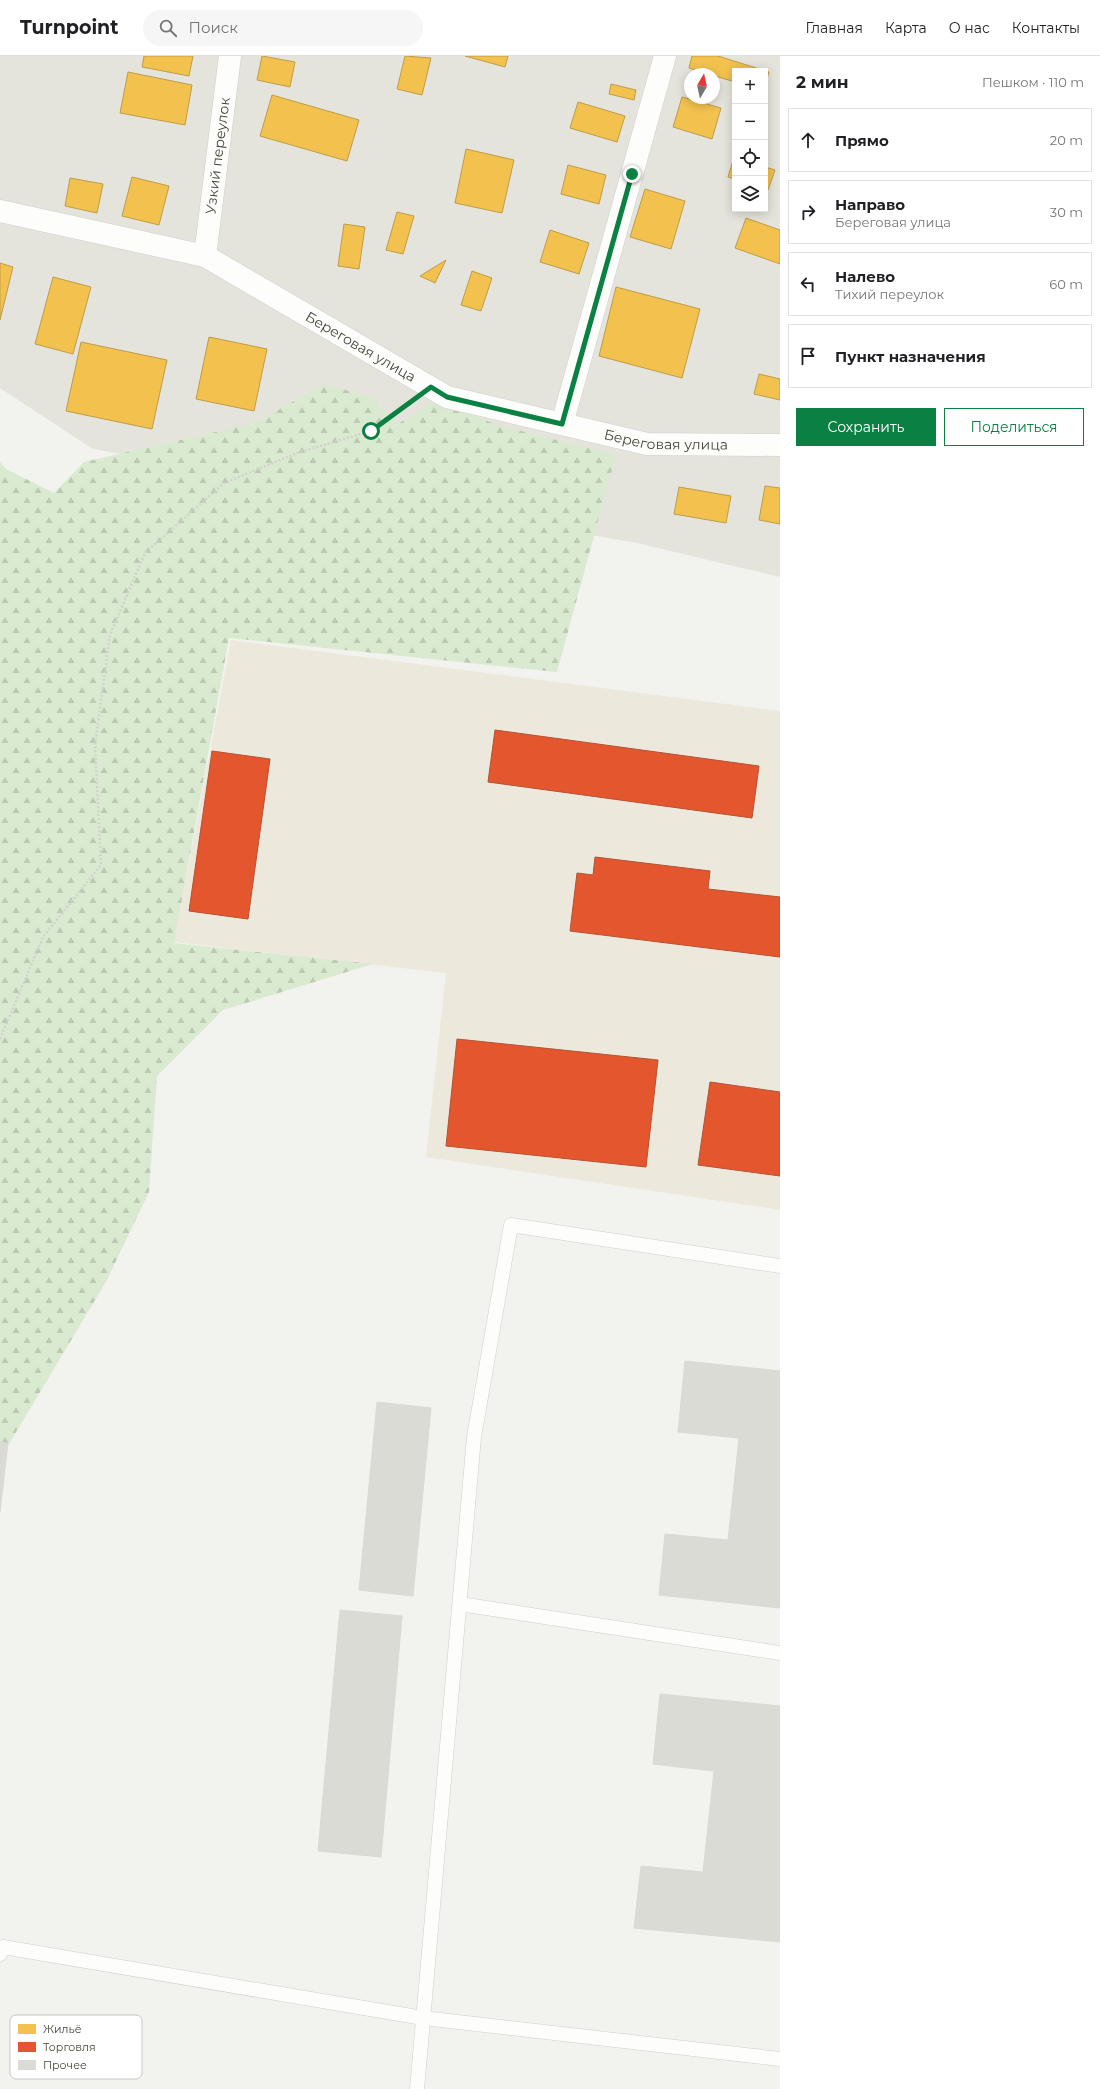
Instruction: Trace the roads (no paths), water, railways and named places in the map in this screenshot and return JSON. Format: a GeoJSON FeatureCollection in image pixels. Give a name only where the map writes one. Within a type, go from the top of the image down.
{"type":"FeatureCollection","features":[{"type":"Feature","properties":{"kind":"street","name":"Узкий переулок"},"geometry":{"type":"LineString","coordinates":[[205,256],[230,56]]}},
{"type":"Feature","properties":{"kind":"street"},"geometry":{"type":"LineString","coordinates":[[562,424],[666,56]]}},
{"type":"Feature","properties":{"kind":"street","name":"Береговая улица"},"geometry":{"type":"LineString","coordinates":[[0,210],[205,256],[447,397],[647,444],[780,445]]}},
{"type":"Feature","properties":{"kind":"lane"},"geometry":{"type":"LineString","coordinates":[[417,2089],[474,1437],[511,1225],[780,1266]]}},
{"type":"Feature","properties":{"kind":"lane"},"geometry":{"type":"LineString","coordinates":[[460,1604],[780,1653]]}},
{"type":"Feature","properties":{"kind":"lane"},"geometry":{"type":"LineString","coordinates":[[0,1954],[2,1947],[423,2018],[780,2059]]}}]}
